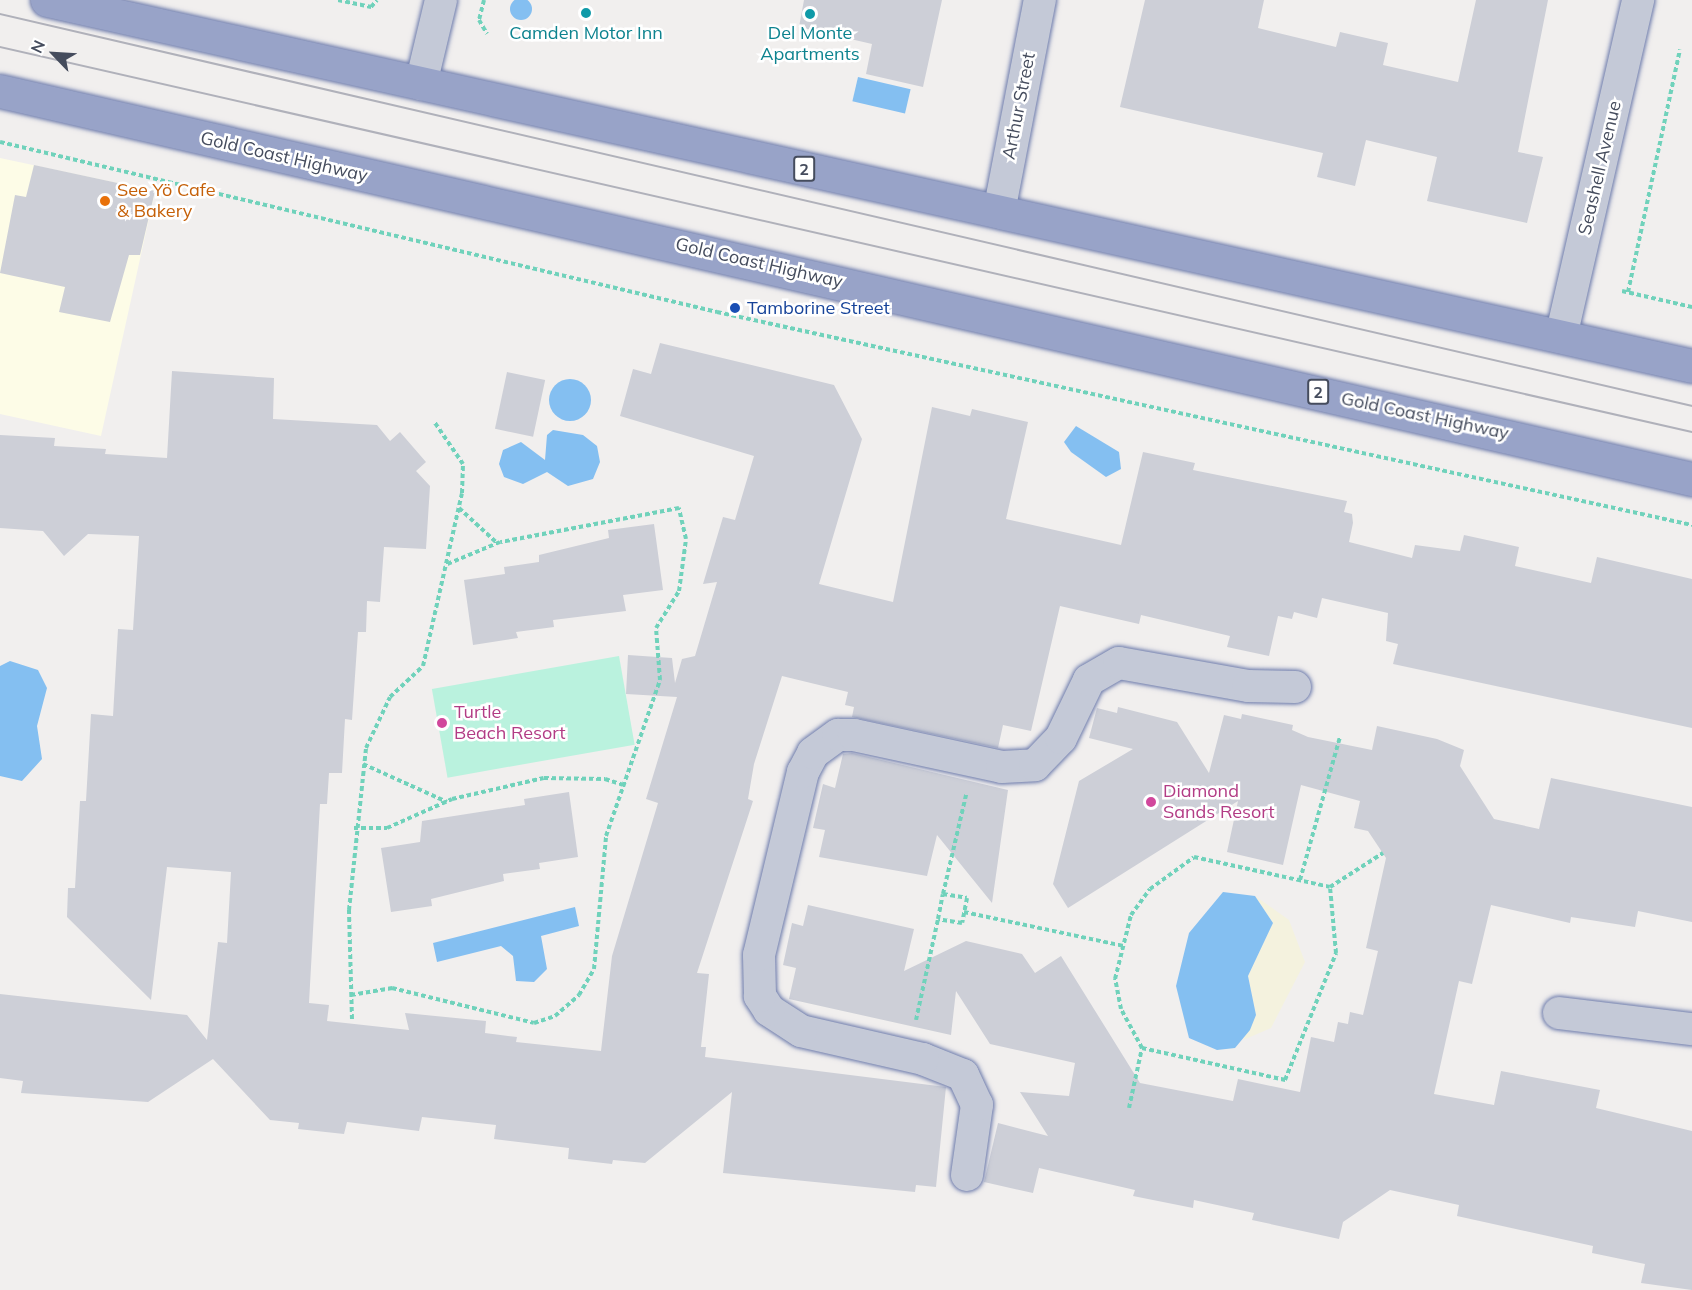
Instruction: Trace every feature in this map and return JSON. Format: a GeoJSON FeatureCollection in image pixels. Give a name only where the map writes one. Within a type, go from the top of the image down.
{"type":"FeatureCollection","features":[{"type":"Feature","properties":{"kind":"highway","name":"2"},"geometry":{"type":"LineString","coordinates":[[47,0],[1692,366]]}},
{"type":"Feature","properties":{"kind":"highway","name":"Gold Coast Highway"},"geometry":{"type":"LineString","coordinates":[[0,91],[1692,479]]}},
{"type":"Feature","properties":{"kind":"street"},"geometry":{"type":"LineString","coordinates":[[421,84],[441,0]]}},
{"type":"Feature","properties":{"kind":"street","name":"Arthur Street"},"geometry":{"type":"LineString","coordinates":[[999,212],[1040,0]]}},
{"type":"Feature","properties":{"kind":"street","name":"Seashell Avenue"},"geometry":{"type":"LineString","coordinates":[[1561,337],[1638,0]]}},
{"type":"Feature","properties":{"kind":"street"},"geometry":{"type":"LineString","coordinates":[[967,1175],[976,1128],[972,1086],[948,1066],[787,1024],[759,996],[759,955],[803,772],[826,740],[854,735],[974,761],[1020,768],[1035,765],[1061,738],[1089,680],[1119,663],[1248,686],[1295,687]]}},
{"type":"Feature","properties":{"kind":"street"},"geometry":{"type":"LineString","coordinates":[[1558,1013],[1692,1029]]}},
{"type":"Feature","properties":{"kind":"path"},"geometry":{"type":"LineString","coordinates":[[338,0],[371,7],[377,0]]}},
{"type":"Feature","properties":{"kind":"path"},"geometry":{"type":"LineString","coordinates":[[484,0],[479,20],[487,34]]}},
{"type":"Feature","properties":{"kind":"path"},"geometry":{"type":"LineString","coordinates":[[1628,292],[1680,50]]}},
{"type":"Feature","properties":{"kind":"path"},"geometry":{"type":"LineString","coordinates":[[0,142],[705,309],[1692,525]]}},
{"type":"Feature","properties":{"kind":"path"},"geometry":{"type":"LineString","coordinates":[[1622,291],[1692,307]]}},
{"type":"Feature","properties":{"kind":"path"},"geometry":{"type":"LineString","coordinates":[[352,1019],[354,828],[363,764],[390,698],[423,666],[459,508],[463,464],[435,423]]}},
{"type":"Feature","properties":{"kind":"path"},"geometry":{"type":"LineString","coordinates":[[459,508],[497,543]]}},
{"type":"Feature","properties":{"kind":"path"},"geometry":{"type":"LineString","coordinates":[[351,995],[392,988],[457,1001],[514,1022],[555,1016],[579,995],[594,969],[603,852],[623,785],[660,680],[656,628],[685,572],[686,539],[679,508],[497,543],[445,565]]}},
{"type":"Feature","properties":{"kind":"path"},"geometry":{"type":"LineString","coordinates":[[1300,880],[1340,737]]}},
{"type":"Feature","properties":{"kind":"path"},"geometry":{"type":"LineString","coordinates":[[908,1056],[974,761]]}},
{"type":"Feature","properties":{"kind":"path"},"geometry":{"type":"LineString","coordinates":[[363,764],[448,802]]}},
{"type":"Feature","properties":{"kind":"path"},"geometry":{"type":"LineString","coordinates":[[354,828],[387,828],[448,802],[544,778],[604,779],[623,785]]}},
{"type":"Feature","properties":{"kind":"path"},"geometry":{"type":"LineString","coordinates":[[1129,1108],[1142,1048],[1121,1009],[1115,979],[1131,915],[1150,889],[1194,856],[1330,887],[1383,853]]}},
{"type":"Feature","properties":{"kind":"path"},"geometry":{"type":"LineString","coordinates":[[1142,1048],[1285,1080],[1336,953],[1330,887]]}},
{"type":"Feature","properties":{"kind":"path"},"geometry":{"type":"LineString","coordinates":[[938,919],[962,923],[967,898],[943,894]]}},
{"type":"Feature","properties":{"kind":"path"},"geometry":{"type":"LineString","coordinates":[[964,912],[1124,946]]}},
{"type":"Feature","properties":{"kind":"shaded area"},"geometry":{"type":"Polygon","coordinates":[[[0,158],[155,191],[101,436],[0,414],[0,158]]]}},
{"type":"Feature","properties":{"kind":"green space"},"geometry":{"type":"Polygon","coordinates":[[[619,656],[635,745],[448,778],[432,689],[619,656]]]}},
{"type":"Feature","properties":{"kind":"sand"},"geometry":{"type":"Polygon","coordinates":[[[1255,896],[1289,920],[1305,962],[1271,1028],[1243,1040],[1256,1015],[1248,976],[1273,923],[1255,896]]]}},
{"type":"Feature","properties":{"kind":"water"},"geometry":{"type":"Polygon","coordinates":[[[521,-2],[529,1],[532,9],[529,17],[521,20],[513,17],[510,9],[513,1],[521,-2]]]}},
{"type":"Feature","properties":{"kind":"water"},"geometry":{"type":"Polygon","coordinates":[[[858,77],[911,89],[905,114],[852,101],[858,77]]]}},
{"type":"Feature","properties":{"kind":"water"},"geometry":{"type":"Polygon","coordinates":[[[570,379],[585,385],[591,400],[585,415],[570,421],[555,415],[549,400],[555,385],[570,379]]]}},
{"type":"Feature","properties":{"kind":"water"},"geometry":{"type":"Polygon","coordinates":[[[1076,426],[1119,452],[1121,469],[1106,477],[1071,452],[1064,442],[1076,426]]]}},
{"type":"Feature","properties":{"kind":"water"},"geometry":{"type":"Polygon","coordinates":[[[553,430],[583,435],[597,446],[600,462],[593,479],[568,486],[547,472],[523,484],[504,477],[499,464],[503,450],[521,442],[545,460],[547,435],[553,430]]]}},
{"type":"Feature","properties":{"kind":"water"},"geometry":{"type":"Polygon","coordinates":[[[10,661],[38,670],[47,688],[37,726],[42,759],[22,781],[0,776],[0,666],[10,661]]]}},
{"type":"Feature","properties":{"kind":"water"},"geometry":{"type":"Polygon","coordinates":[[[1223,892],[1255,896],[1273,923],[1248,976],[1256,1015],[1250,1030],[1235,1048],[1217,1050],[1189,1038],[1176,986],[1189,933],[1223,892]]]}},
{"type":"Feature","properties":{"kind":"water"},"geometry":{"type":"Polygon","coordinates":[[[575,907],[579,926],[541,936],[547,969],[534,982],[516,981],[513,956],[501,946],[437,962],[433,943],[575,907]]]}},
{"type":"Feature","properties":{"kind":"building"},"geometry":{"type":"Polygon","coordinates":[[[804,0],[942,0],[923,87],[866,74],[872,44],[799,27],[804,0]]]}},
{"type":"Feature","properties":{"kind":"building"},"geometry":{"type":"Polygon","coordinates":[[[1145,0],[1264,0],[1258,28],[1336,47],[1340,32],[1388,43],[1383,65],[1458,82],[1476,0],[1548,0],[1518,152],[1543,157],[1527,223],[1427,201],[1437,157],[1366,140],[1355,186],[1317,177],[1323,153],[1120,107],[1145,0]]]}},
{"type":"Feature","properties":{"kind":"building"},"geometry":{"type":"Polygon","coordinates":[[[34,165],[155,191],[140,255],[129,255],[110,322],[59,312],[65,287],[0,273],[15,195],[26,197],[34,165]]]}},
{"type":"Feature","properties":{"kind":"building"},"geometry":{"type":"Polygon","coordinates":[[[660,343],[834,385],[862,439],[819,584],[893,602],[932,407],[970,416],[972,409],[1028,422],[1006,519],[1121,545],[1143,452],[1195,463],[1193,470],[1347,501],[1344,512],[1352,514],[1353,523],[1349,542],[1412,558],[1415,545],[1460,551],[1464,535],[1519,547],[1515,566],[1591,583],[1597,557],[1692,579],[1692,728],[1393,664],[1398,644],[1386,641],[1388,613],[1322,598],[1317,618],[1294,612],[1292,619],[1278,616],[1269,656],[1227,647],[1230,636],[1141,615],[1139,624],[1060,606],[1031,731],[1003,725],[998,748],[852,717],[854,707],[845,705],[848,692],[782,676],[754,764],[748,799],[753,801],[697,973],[709,974],[701,1047],[706,1047],[705,1057],[946,1087],[936,1187],[916,1185],[915,1192],[723,1173],[732,1092],[645,1163],[613,1160],[612,1164],[568,1159],[569,1148],[494,1139],[496,1125],[422,1117],[419,1131],[347,1122],[344,1134],[298,1129],[299,1123],[270,1120],[213,1059],[148,1102],[21,1093],[23,1081],[0,1078],[0,994],[187,1015],[207,1040],[218,942],[227,943],[231,872],[167,867],[151,1000],[67,917],[68,888],[75,888],[80,801],[86,801],[91,714],[113,716],[118,629],[133,630],[139,536],[88,534],[64,556],[43,531],[0,528],[0,435],[55,438],[54,446],[106,449],[105,454],[167,458],[172,371],[274,378],[273,419],[377,425],[390,441],[400,432],[426,462],[416,471],[430,486],[426,549],[384,547],[380,602],[367,601],[366,632],[358,632],[352,720],[345,719],[342,773],[329,773],[327,804],[320,804],[309,1003],[329,1005],[327,1021],[409,1030],[405,1013],[486,1021],[485,1033],[517,1037],[516,1042],[601,1051],[612,956],[658,803],[646,799],[677,697],[626,694],[628,655],[672,658],[675,683],[682,659],[695,656],[717,582],[703,584],[723,517],[735,520],[754,456],[620,416],[633,369],[651,374],[660,343]]]}},
{"type":"Feature","properties":{"kind":"building"},"geometry":{"type":"Polygon","coordinates":[[[507,372],[545,380],[533,437],[495,429],[507,372]]]}},
{"type":"Feature","properties":{"kind":"building"},"geometry":{"type":"Polygon","coordinates":[[[654,524],[663,590],[623,595],[626,611],[553,620],[554,627],[516,632],[518,638],[473,645],[464,580],[505,574],[504,567],[539,562],[539,555],[609,538],[608,530],[654,524]]]}},
{"type":"Feature","properties":{"kind":"building"},"geometry":{"type":"Polygon","coordinates":[[[1118,707],[1177,722],[1209,773],[1224,715],[1241,719],[1242,714],[1293,725],[1292,730],[1308,737],[1372,750],[1377,726],[1437,739],[1464,750],[1460,766],[1494,819],[1539,829],[1551,778],[1692,807],[1692,922],[1638,911],[1635,927],[1571,917],[1570,923],[1491,905],[1472,984],[1459,981],[1434,1094],[1494,1105],[1501,1071],[1600,1090],[1596,1108],[1692,1131],[1692,1290],[1641,1283],[1645,1264],[1592,1253],[1593,1246],[1457,1216],[1459,1205],[1390,1190],[1343,1222],[1339,1239],[1252,1220],[1254,1213],[1194,1200],[1193,1208],[1133,1196],[1135,1190],[1039,1168],[1033,1193],[984,1182],[998,1123],[1048,1136],[1020,1092],[1069,1096],[1075,1063],[990,1044],[956,991],[951,1035],[789,999],[796,968],[783,965],[792,923],[803,926],[808,905],[914,929],[904,971],[966,941],[1022,954],[1035,973],[1061,956],[1140,1083],[1233,1101],[1238,1079],[1300,1092],[1311,1037],[1334,1042],[1338,1022],[1348,1024],[1350,1012],[1363,1015],[1378,951],[1366,948],[1386,858],[1368,831],[1354,828],[1360,801],[1301,785],[1283,865],[1227,852],[1238,801],[1068,908],[1053,884],[1079,781],[1133,749],[1089,738],[1097,708],[1117,713],[1118,707]]]}},
{"type":"Feature","properties":{"kind":"building"},"geometry":{"type":"Polygon","coordinates":[[[852,753],[1008,790],[992,903],[937,835],[927,876],[819,857],[825,830],[813,828],[823,784],[835,788],[843,754],[852,753]]]}},
{"type":"Feature","properties":{"kind":"building"},"geometry":{"type":"Polygon","coordinates":[[[569,792],[578,857],[539,863],[540,869],[503,874],[504,881],[431,899],[432,906],[391,912],[381,848],[420,842],[422,821],[525,805],[524,799],[569,792]]]}},
{"type":"Feature","properties":{"kind":"tram line"},"geometry":{"type":"LineString","coordinates":[[0,14],[1692,406]]}},
{"type":"Feature","properties":{"kind":"tram line"},"geometry":{"type":"LineString","coordinates":[[0,47],[1692,432]]}},
{"type":"Feature","properties":{"kind":"place","name":"Camden Motor Inn"},"geometry":{"type":"Point","coordinates":[586,13]}},
{"type":"Feature","properties":{"kind":"place","name":"Del Monte Apartments"},"geometry":{"type":"Point","coordinates":[810,14]}},
{"type":"Feature","properties":{"kind":"place","name":"See Yö Cafe & Bakery"},"geometry":{"type":"Point","coordinates":[105,201]}},
{"type":"Feature","properties":{"kind":"place","name":"Tamborine Street"},"geometry":{"type":"Point","coordinates":[735,308]}},
{"type":"Feature","properties":{"kind":"place","name":"Turtle Beach Resort"},"geometry":{"type":"Point","coordinates":[442,723]}},
{"type":"Feature","properties":{"kind":"place","name":"Diamond Sands Resort"},"geometry":{"type":"Point","coordinates":[1151,802]}}]}
